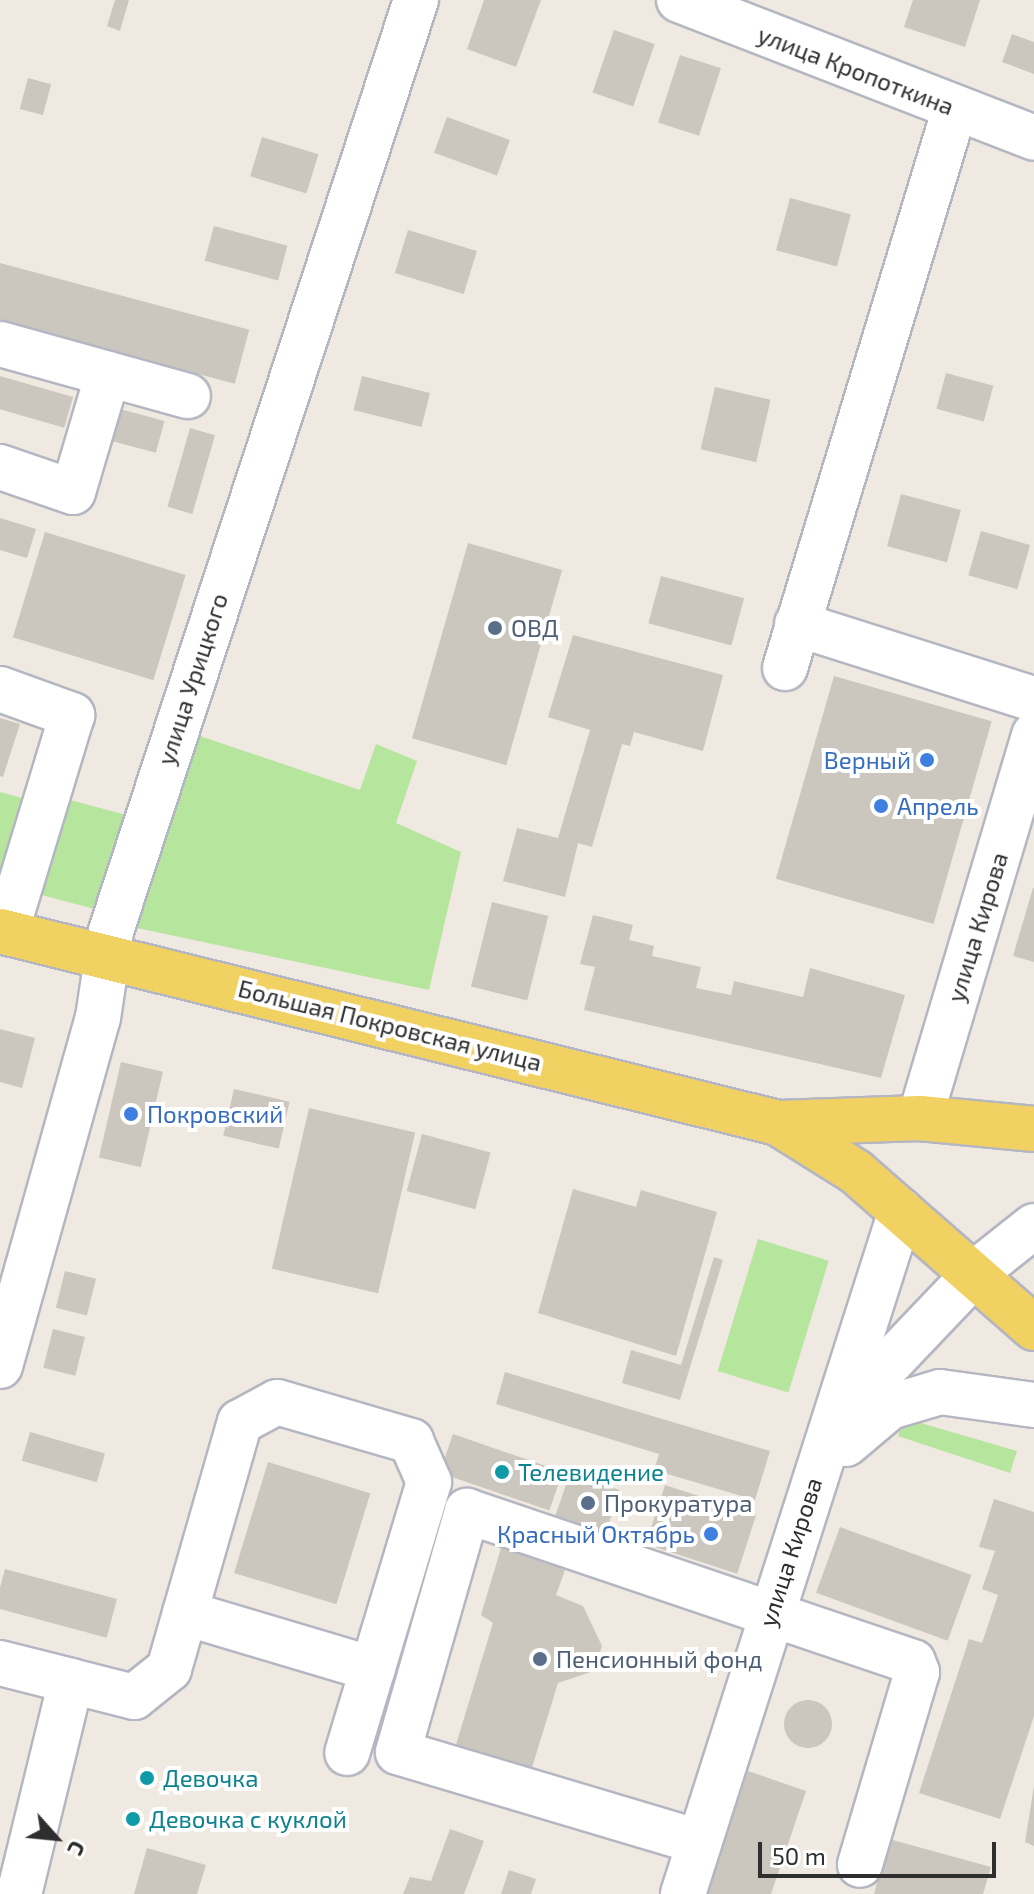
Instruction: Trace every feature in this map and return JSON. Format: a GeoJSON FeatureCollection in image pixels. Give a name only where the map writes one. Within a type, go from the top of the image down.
{"type":"FeatureCollection","features":[{"type":"Feature","properties":{"kind":"main road","name":"Большая Покровская улица"},"geometry":{"type":"LineString","coordinates":[[3,931],[778,1123]]}},
{"type":"Feature","properties":{"kind":"main road"},"geometry":{"type":"LineString","coordinates":[[778,1123],[920,1118],[1034,1129]]}},
{"type":"Feature","properties":{"kind":"main road"},"geometry":{"type":"LineString","coordinates":[[778,1123],[901,1211],[976,1272],[1034,1328]]}},
{"type":"Feature","properties":{"kind":"street","name":"улица Урицкого"},"geometry":{"type":"LineString","coordinates":[[0,1366],[109,956],[218,594],[416,0]]}},
{"type":"Feature","properties":{"kind":"street","name":"улица Кропоткина"},"geometry":{"type":"LineString","coordinates":[[679,0],[1034,138]]}},
{"type":"Feature","properties":{"kind":"street"},"geometry":{"type":"LineString","coordinates":[[785,668],[955,108]]}},
{"type":"Feature","properties":{"kind":"street"},"geometry":{"type":"LineString","coordinates":[[0,344],[188,396]]}},
{"type":"Feature","properties":{"kind":"street"},"geometry":{"type":"LineString","coordinates":[[0,467],[73,492],[108,374]]}},
{"type":"Feature","properties":{"kind":"street"},"geometry":{"type":"LineString","coordinates":[[797,624],[1034,699]]}},
{"type":"Feature","properties":{"kind":"street"},"geometry":{"type":"LineString","coordinates":[[0,689],[72,715],[3,931]]}},
{"type":"Feature","properties":{"kind":"street","name":"улица Кирова"},"geometry":{"type":"LineString","coordinates":[[920,1118],[1034,735]]}},
{"type":"Feature","properties":{"kind":"street","name":"улица Кирова"},"geometry":{"type":"LineString","coordinates":[[683,1894],[770,1612],[901,1211]]}},
{"type":"Feature","properties":{"kind":"street"},"geometry":{"type":"LineString","coordinates":[[834,1422],[976,1272],[1034,1226]]}},
{"type":"Feature","properties":{"kind":"street"},"geometry":{"type":"LineString","coordinates":[[809,1494],[858,1429],[890,1407],[940,1392],[1034,1405]]}},
{"type":"Feature","properties":{"kind":"street"},"geometry":{"type":"LineString","coordinates":[[0,1663],[134,1697],[169,1669],[240,1422],[277,1402],[411,1441],[429,1482],[347,1753]]}},
{"type":"Feature","properties":{"kind":"street"},"geometry":{"type":"LineString","coordinates":[[699,1842],[398,1752],[467,1511],[770,1612],[916,1667],[860,1865]]}},
{"type":"Feature","properties":{"kind":"street"},"geometry":{"type":"LineString","coordinates":[[185,1613],[373,1669]]}},
{"type":"Feature","properties":{"kind":"street"},"geometry":{"type":"LineString","coordinates":[[19,1894],[71,1681]]}},
{"type":"Feature","properties":{"kind":"green space"},"geometry":{"type":"Polygon","coordinates":[[[194,734],[360,790],[376,744],[417,761],[396,823],[461,852],[429,990],[137,928],[194,734]]]}},
{"type":"Feature","properties":{"kind":"green space"},"geometry":{"type":"Polygon","coordinates":[[[0,792],[22,798],[0,888],[0,792]]]}},
{"type":"Feature","properties":{"kind":"green space"},"geometry":{"type":"Polygon","coordinates":[[[48,794],[132,817],[106,912],[22,890],[48,794]]]}},
{"type":"Feature","properties":{"kind":"green space"},"geometry":{"type":"Polygon","coordinates":[[[758,1239],[829,1261],[788,1393],[718,1371],[758,1239]]]}},
{"type":"Feature","properties":{"kind":"green space"},"geometry":{"type":"Polygon","coordinates":[[[914,1421],[1017,1451],[1010,1473],[898,1436],[902,1423],[914,1421]]]}},
{"type":"Feature","properties":{"kind":"building"},"geometry":{"type":"Polygon","coordinates":[[[115,0],[129,0],[120,31],[107,26],[115,0]]]}},
{"type":"Feature","properties":{"kind":"building"},"geometry":{"type":"Polygon","coordinates":[[[484,0],[541,0],[516,67],[467,49],[484,0]]]}},
{"type":"Feature","properties":{"kind":"building"},"geometry":{"type":"Polygon","coordinates":[[[913,0],[980,0],[965,47],[904,27],[913,0]]]}},
{"type":"Feature","properties":{"kind":"building"},"geometry":{"type":"Polygon","coordinates":[[[614,30],[655,44],[633,106],[593,92],[614,30]]]}},
{"type":"Feature","properties":{"kind":"building"},"geometry":{"type":"Polygon","coordinates":[[[1012,34],[1034,42],[1034,74],[1002,62],[1012,34]]]}},
{"type":"Feature","properties":{"kind":"building"},"geometry":{"type":"Polygon","coordinates":[[[680,55],[721,68],[699,136],[658,123],[680,55]]]}},
{"type":"Feature","properties":{"kind":"building"},"geometry":{"type":"Polygon","coordinates":[[[28,78],[51,84],[43,115],[20,109],[28,78]]]}},
{"type":"Feature","properties":{"kind":"building"},"geometry":{"type":"Polygon","coordinates":[[[447,117],[510,140],[497,176],[434,153],[447,117]]]}},
{"type":"Feature","properties":{"kind":"building"},"geometry":{"type":"Polygon","coordinates":[[[262,137],[318,154],[306,193],[250,176],[262,137]]]}},
{"type":"Feature","properties":{"kind":"building"},"geometry":{"type":"Polygon","coordinates":[[[790,198],[851,214],[837,266],[776,250],[790,198]]]}},
{"type":"Feature","properties":{"kind":"building"},"geometry":{"type":"Polygon","coordinates":[[[214,226],[287,246],[278,280],[205,261],[214,226]]]}},
{"type":"Feature","properties":{"kind":"building"},"geometry":{"type":"Polygon","coordinates":[[[408,230],[477,251],[464,294],[395,273],[408,230]]]}},
{"type":"Feature","properties":{"kind":"building"},"geometry":{"type":"Polygon","coordinates":[[[0,263],[249,330],[235,384],[0,321],[0,263]]]}},
{"type":"Feature","properties":{"kind":"building"},"geometry":{"type":"Polygon","coordinates":[[[946,373],[993,386],[984,421],[936,409],[946,373]]]}},
{"type":"Feature","properties":{"kind":"building"},"geometry":{"type":"Polygon","coordinates":[[[0,376],[73,397],[64,428],[0,409],[0,376]]]}},
{"type":"Feature","properties":{"kind":"building"},"geometry":{"type":"Polygon","coordinates":[[[362,376],[430,393],[421,427],[354,410],[362,376]]]}},
{"type":"Feature","properties":{"kind":"building"},"geometry":{"type":"Polygon","coordinates":[[[715,387],[771,400],[756,462],[701,449],[715,387]]]}},
{"type":"Feature","properties":{"kind":"building"},"geometry":{"type":"Polygon","coordinates":[[[120,409],[164,421],[156,453],[111,441],[120,409]]]}},
{"type":"Feature","properties":{"kind":"building"},"geometry":{"type":"Polygon","coordinates":[[[190,428],[215,435],[192,514],[167,507],[190,428]]]}},
{"type":"Feature","properties":{"kind":"building"},"geometry":{"type":"Polygon","coordinates":[[[901,494],[961,510],[947,562],[887,546],[901,494]]]}},
{"type":"Feature","properties":{"kind":"building"},"geometry":{"type":"Polygon","coordinates":[[[0,518],[36,529],[27,558],[0,550],[0,518]]]}},
{"type":"Feature","properties":{"kind":"building"},"geometry":{"type":"Polygon","coordinates":[[[981,531],[1030,545],[1017,589],[968,575],[981,531]]]}},
{"type":"Feature","properties":{"kind":"building"},"geometry":{"type":"Polygon","coordinates":[[[45,532],[186,575],[153,680],[13,637],[45,532]]]}},
{"type":"Feature","properties":{"kind":"building","name":"ОВД"},"geometry":{"type":"Polygon","coordinates":[[[468,543],[562,570],[506,765],[412,738],[468,543]]]}},
{"type":"Feature","properties":{"kind":"building"},"geometry":{"type":"Polygon","coordinates":[[[661,576],[744,598],[731,646],[648,623],[661,576]]]}},
{"type":"Feature","properties":{"kind":"building"},"geometry":{"type":"Polygon","coordinates":[[[573,635],[723,675],[703,751],[634,732],[630,746],[622,744],[592,847],[578,843],[565,897],[503,881],[517,828],[558,838],[590,730],[548,717],[573,635]]]}},
{"type":"Feature","properties":{"kind":"building","name":"Апрель"},"geometry":{"type":"Polygon","coordinates":[[[834,676],[992,721],[933,924],[776,879],[834,676]]]}},
{"type":"Feature","properties":{"kind":"building"},"geometry":{"type":"Polygon","coordinates":[[[0,718],[20,724],[3,777],[0,776],[0,718]]]}},
{"type":"Feature","properties":{"kind":"building"},"geometry":{"type":"Polygon","coordinates":[[[1034,888],[1034,962],[1013,956],[1034,888]]]}},
{"type":"Feature","properties":{"kind":"building"},"geometry":{"type":"Polygon","coordinates":[[[492,902],[548,916],[527,1000],[471,986],[492,902]]]}},
{"type":"Feature","properties":{"kind":"building"},"geometry":{"type":"Polygon","coordinates":[[[593,915],[633,925],[629,940],[654,946],[652,956],[701,967],[696,988],[731,995],[734,981],[803,997],[810,968],[905,995],[881,1078],[584,1010],[595,967],[580,964],[593,915]]]}},
{"type":"Feature","properties":{"kind":"building"},"geometry":{"type":"Polygon","coordinates":[[[0,1029],[35,1038],[22,1088],[0,1082],[0,1029]]]}},
{"type":"Feature","properties":{"kind":"building","name":"Покровский"},"geometry":{"type":"Polygon","coordinates":[[[121,1062],[163,1072],[141,1167],[99,1157],[121,1062]]]}},
{"type":"Feature","properties":{"kind":"building"},"geometry":{"type":"Polygon","coordinates":[[[234,1089],[290,1102],[279,1149],[223,1136],[234,1089]]]}},
{"type":"Feature","properties":{"kind":"building"},"geometry":{"type":"Polygon","coordinates":[[[309,1108],[415,1133],[378,1293],[272,1269],[309,1108]]]}},
{"type":"Feature","properties":{"kind":"building"},"geometry":{"type":"Polygon","coordinates":[[[422,1134],[491,1152],[475,1209],[407,1191],[422,1134]]]}},
{"type":"Feature","properties":{"kind":"building"},"geometry":{"type":"Polygon","coordinates":[[[573,1189],[636,1207],[641,1190],[717,1212],[676,1356],[538,1313],[573,1189]]]}},
{"type":"Feature","properties":{"kind":"building"},"geometry":{"type":"Polygon","coordinates":[[[714,1257],[723,1260],[680,1400],[622,1383],[631,1350],[681,1365],[714,1257]]]}},
{"type":"Feature","properties":{"kind":"building"},"geometry":{"type":"Polygon","coordinates":[[[65,1271],[96,1279],[87,1316],[56,1308],[65,1271]]]}},
{"type":"Feature","properties":{"kind":"building"},"geometry":{"type":"Polygon","coordinates":[[[53,1329],[85,1337],[75,1376],[43,1368],[53,1329]]]}},
{"type":"Feature","properties":{"kind":"building"},"geometry":{"type":"Polygon","coordinates":[[[505,1372],[770,1451],[755,1500],[654,1470],[659,1454],[496,1404],[505,1372]]]}},
{"type":"Feature","properties":{"kind":"building"},"geometry":{"type":"Polygon","coordinates":[[[30,1432],[105,1453],[97,1482],[22,1461],[30,1432]]]}},
{"type":"Feature","properties":{"kind":"building","name":"Телевидение"},"geometry":{"type":"Polygon","coordinates":[[[453,1434],[563,1472],[549,1511],[440,1473],[453,1434]]]}},
{"type":"Feature","properties":{"kind":"building"},"geometry":{"type":"Polygon","coordinates":[[[268,1462],[370,1493],[336,1604],[234,1573],[268,1462]]]}},
{"type":"Feature","properties":{"kind":"building","name":"Прокуратура"},"geometry":{"type":"Polygon","coordinates":[[[570,1473],[620,1490],[605,1533],[555,1516],[570,1473]]]}},
{"type":"Feature","properties":{"kind":"building"},"geometry":{"type":"Polygon","coordinates":[[[665,1485],[756,1515],[737,1574],[646,1544],[665,1485]]]}},
{"type":"Feature","properties":{"kind":"building"},"geometry":{"type":"Polygon","coordinates":[[[994,1499],[1034,1512],[1034,1716],[1000,1819],[919,1793],[969,1639],[982,1643],[998,1595],[982,1589],[995,1551],[979,1547],[994,1499]]]}},
{"type":"Feature","properties":{"kind":"building"},"geometry":{"type":"Polygon","coordinates":[[[840,1527],[972,1575],[948,1641],[816,1593],[840,1527]]]}},
{"type":"Feature","properties":{"kind":"building","name":"Пенсионный фонд"},"geometry":{"type":"Polygon","coordinates":[[[504,1538],[569,1559],[556,1595],[583,1606],[602,1646],[594,1671],[558,1683],[530,1774],[454,1751],[493,1623],[481,1615],[504,1538]]]}},
{"type":"Feature","properties":{"kind":"building"},"geometry":{"type":"Polygon","coordinates":[[[5,1569],[117,1599],[107,1638],[0,1609],[0,1588],[5,1569]]]}},
{"type":"Feature","properties":{"kind":"building"},"geometry":{"type":"Polygon","coordinates":[[[808,1700],[825,1707],[832,1724],[825,1741],[808,1748],[791,1741],[784,1724],[791,1707],[808,1700]]]}},
{"type":"Feature","properties":{"kind":"building"},"geometry":{"type":"Polygon","coordinates":[[[748,1771],[806,1791],[771,1894],[707,1894],[748,1771]]]}},
{"type":"Feature","properties":{"kind":"building"},"geometry":{"type":"Polygon","coordinates":[[[1034,1786],[1034,1846],[1025,1842],[1034,1786]]]}},
{"type":"Feature","properties":{"kind":"building"},"geometry":{"type":"Polygon","coordinates":[[[450,1829],[484,1841],[464,1894],[403,1894],[410,1877],[431,1881],[450,1829]]]}},
{"type":"Feature","properties":{"kind":"building"},"geometry":{"type":"Polygon","coordinates":[[[889,1839],[991,1867],[983,1894],[874,1894],[889,1839]]]}},
{"type":"Feature","properties":{"kind":"building"},"geometry":{"type":"Polygon","coordinates":[[[147,1848],[206,1865],[197,1894],[134,1894],[147,1848]]]}},
{"type":"Feature","properties":{"kind":"building"},"geometry":{"type":"Polygon","coordinates":[[[509,1870],[536,1879],[531,1894],[501,1894],[509,1870]]]}},
{"type":"Feature","properties":{"kind":"place","name":"ОВД"},"geometry":{"type":"Point","coordinates":[495,628]}},
{"type":"Feature","properties":{"kind":"place","name":"Верный"},"geometry":{"type":"Point","coordinates":[927,760]}},
{"type":"Feature","properties":{"kind":"place","name":"Апрель"},"geometry":{"type":"Point","coordinates":[881,806]}},
{"type":"Feature","properties":{"kind":"place","name":"Покровский"},"geometry":{"type":"Point","coordinates":[131,1114]}},
{"type":"Feature","properties":{"kind":"place","name":"Телевидение"},"geometry":{"type":"Point","coordinates":[502,1472]}},
{"type":"Feature","properties":{"kind":"place","name":"Прокуратура"},"geometry":{"type":"Point","coordinates":[588,1503]}},
{"type":"Feature","properties":{"kind":"place","name":"Красный Октябрь"},"geometry":{"type":"Point","coordinates":[711,1534]}},
{"type":"Feature","properties":{"kind":"place","name":"Пенсионный фонд"},"geometry":{"type":"Point","coordinates":[540,1659]}},
{"type":"Feature","properties":{"kind":"place","name":"Девочка"},"geometry":{"type":"Point","coordinates":[147,1778]}},
{"type":"Feature","properties":{"kind":"place","name":"Девочка с куклой"},"geometry":{"type":"Point","coordinates":[133,1819]}}]}
